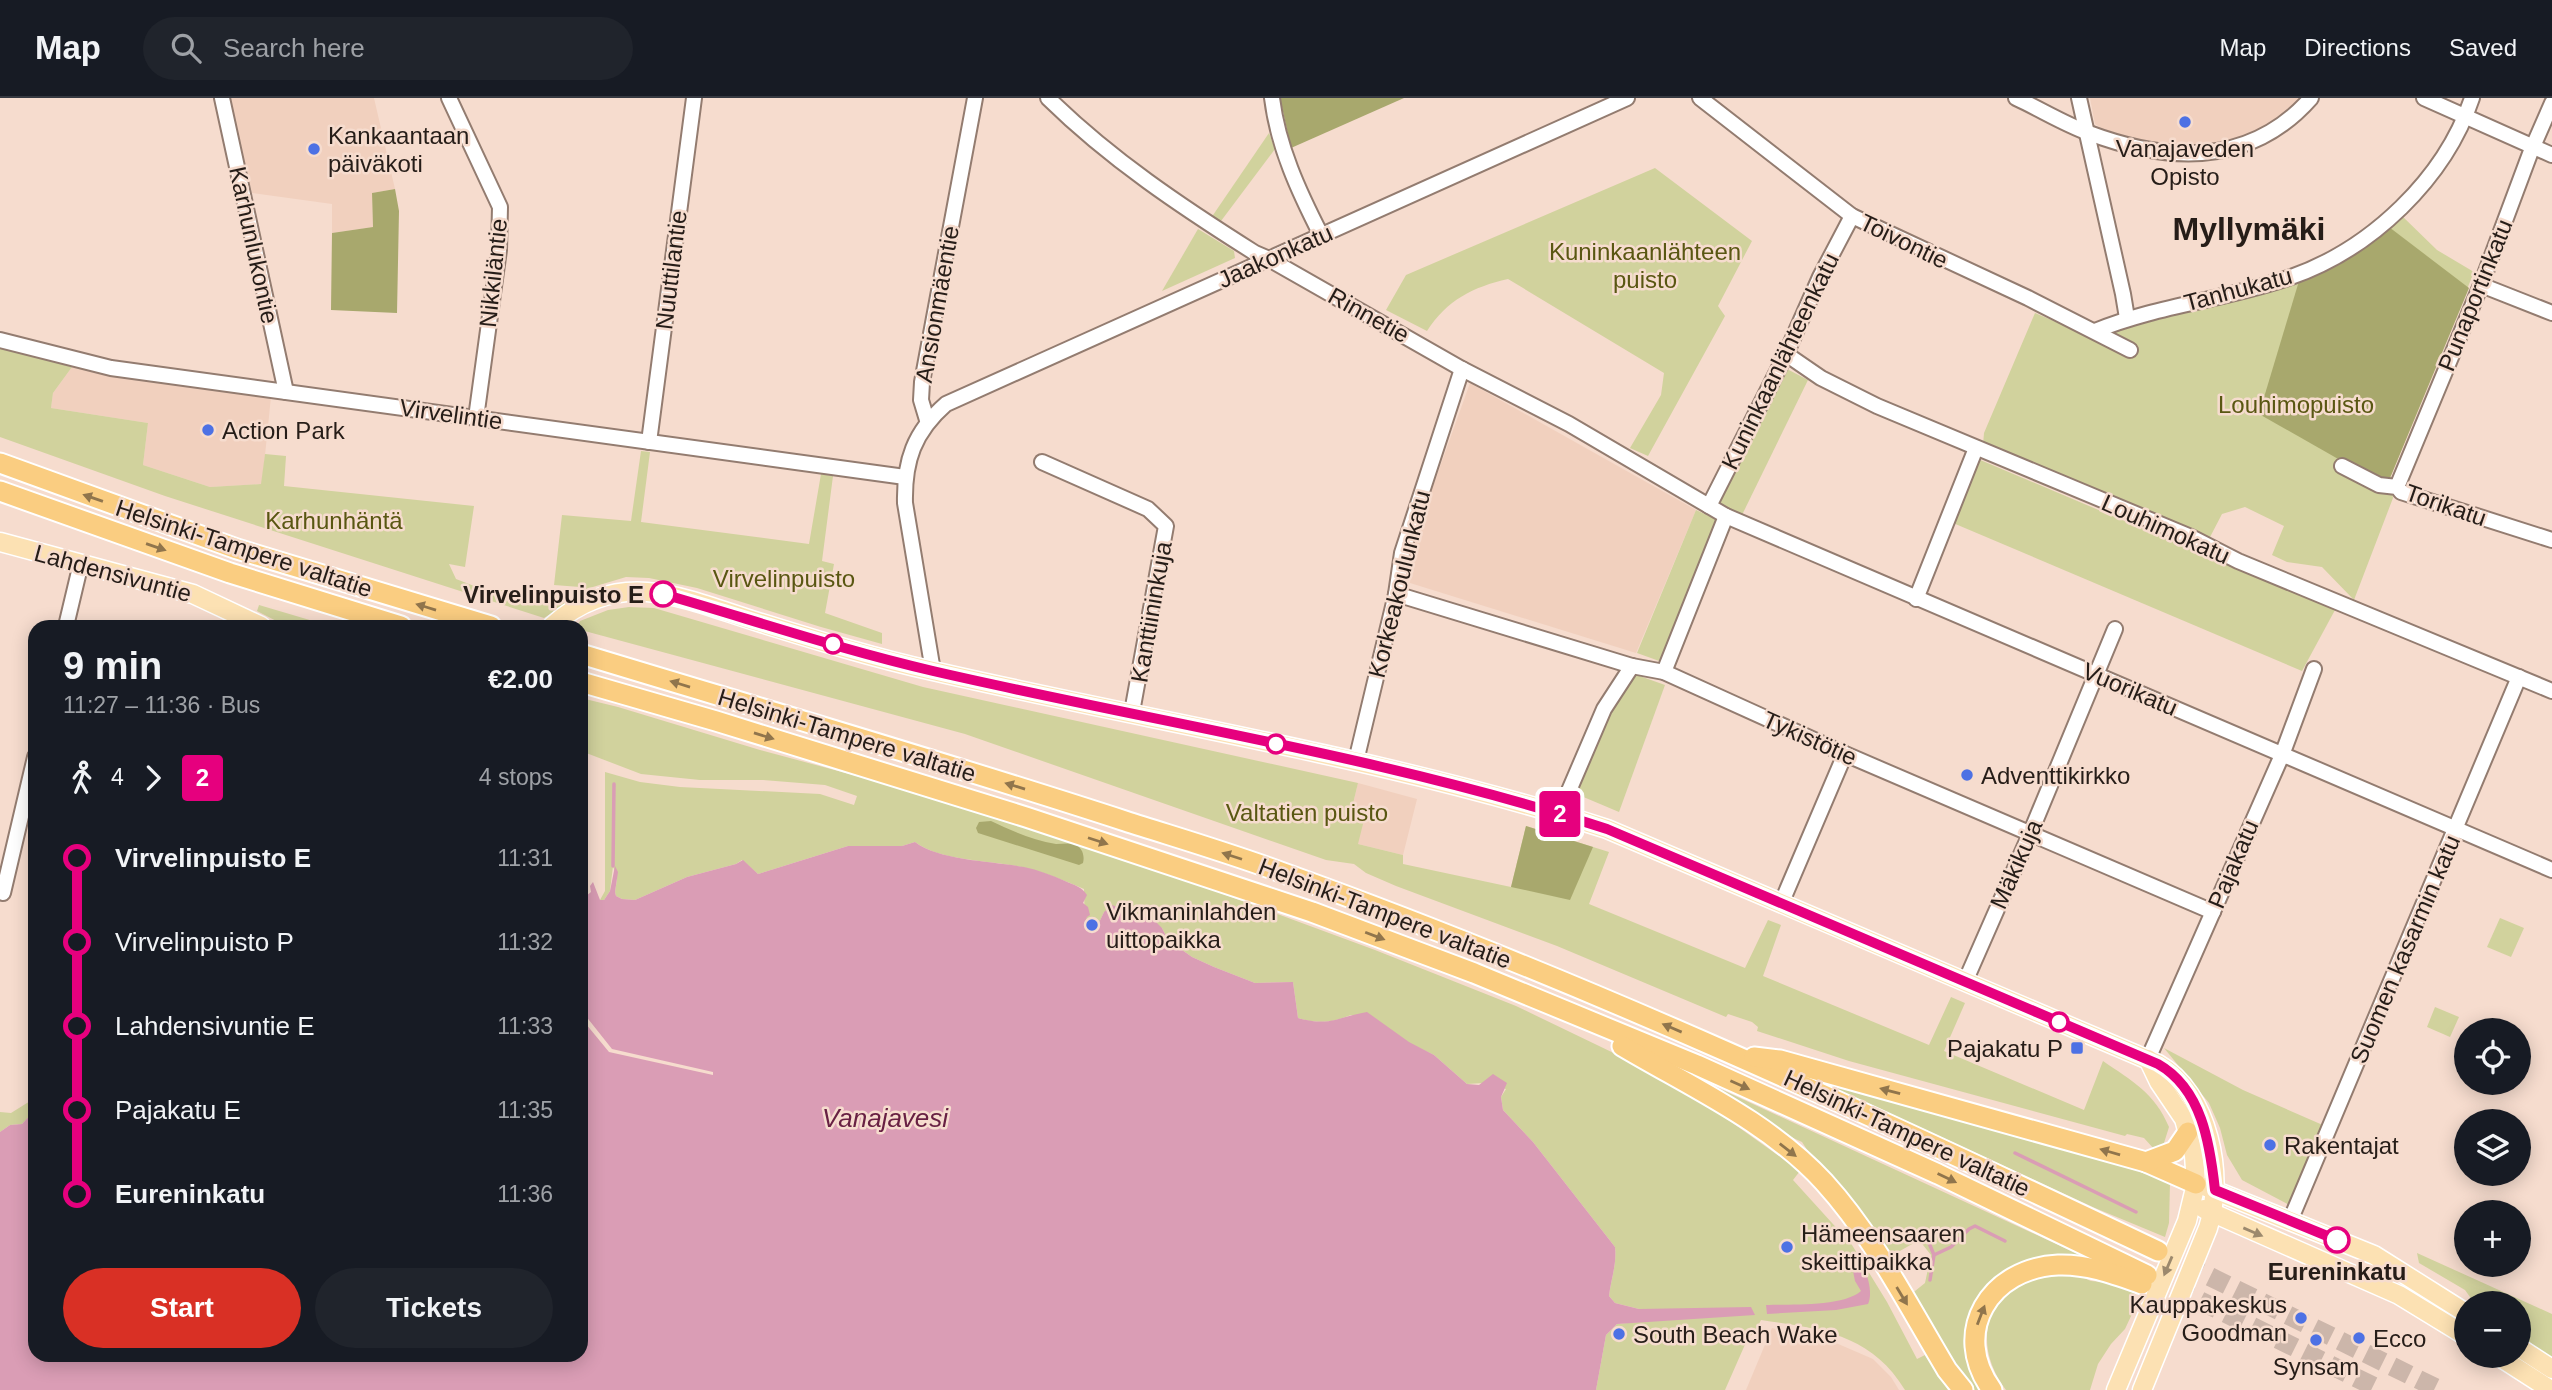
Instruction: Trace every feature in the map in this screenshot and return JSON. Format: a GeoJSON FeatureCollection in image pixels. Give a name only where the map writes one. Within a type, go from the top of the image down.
{"type":"FeatureCollection","features":[{"type":"Feature","properties":{"kind":"highway","name":"Helsinki-Tampere valtatie"},"geometry":{"type":"LineString","coordinates":[[0,463],[237,549],[471,620]]}},
{"type":"Feature","properties":{"kind":"highway","name":"Helsinki-Tampere valtatie"},"geometry":{"type":"LineString","coordinates":[[0,491],[230,573],[382,620]]}},
{"type":"Feature","properties":{"kind":"highway","name":"Helsinki-Tampere valtatie"},"geometry":{"type":"LineString","coordinates":[[588,656],[1038,793],[1284,873],[1501,957],[1735,1054],[1942,1148],[2158,1251]]}},
{"type":"Feature","properties":{"kind":"highway","name":"Helsinki-Tampere valtatie"},"geometry":{"type":"LineString","coordinates":[[588,684],[1026,817],[1299,907],[1474,973],[1697,1065],[1938,1174],[2146,1280],[2075,1265],[2038,1267],[2006,1280],[1986,1301],[1979,1314],[1975,1335],[1981,1370],[1992,1390]]}},
{"type":"Feature","properties":{"kind":"highway"},"geometry":{"type":"LineString","coordinates":[[1586,1021],[1613,1040],[1715,1098],[1799,1158],[1824,1181],[1854,1217],[1947,1370],[1963,1390]]}},
{"type":"Feature","properties":{"kind":"highway"},"geometry":{"type":"LineString","coordinates":[[1735,1054],[1780,1060],[2146,1162],[2201,1192]]}},
{"type":"Feature","properties":{"kind":"highway"},"geometry":{"type":"LineString","coordinates":[[2146,1162],[2175,1151],[2188,1132]]}},
{"type":"Feature","properties":{"kind":"main road","name":"Lahdensivuntie"},"geometry":{"type":"LineString","coordinates":[[0,542],[193,594],[244,620]]}},
{"type":"Feature","properties":{"kind":"main road"},"geometry":{"type":"LineString","coordinates":[[560,620],[580,605],[602,597],[623,593],[663,594],[933,671],[1356,761],[1559,814],[1607,829],[2148,1059],[2173,1074],[2187,1090],[2196,1106],[2208,1141],[2201,1192],[2116,1390]]}},
{"type":"Feature","properties":{"kind":"main road"},"geometry":{"type":"LineString","coordinates":[[2148,1059],[2159,1082],[2177,1106],[2188,1132],[2201,1192],[2213,1215],[2399,1295],[2454,1329]]}},
{"type":"Feature","properties":{"kind":"main road"},"geometry":{"type":"LineString","coordinates":[[2201,1192],[2290,1221],[2374,1255],[2454,1305]]}},
{"type":"Feature","properties":{"kind":"main road"},"geometry":{"type":"LineString","coordinates":[[2142,1390],[2213,1215]]}},
{"type":"Feature","properties":{"kind":"main road"},"geometry":{"type":"LineString","coordinates":[[2531,1355],[2552,1369]]}},
{"type":"Feature","properties":{"kind":"main road"},"geometry":{"type":"LineString","coordinates":[[2517,1368],[2551,1390]]}},
{"type":"Feature","properties":{"kind":"street","name":"Karhunlukontie"},"geometry":{"type":"LineString","coordinates":[[222,98],[286,392]]}},
{"type":"Feature","properties":{"kind":"street","name":"Nikkiläntie"},"geometry":{"type":"LineString","coordinates":[[449,98],[500,207],[499,250],[476,418]]}},
{"type":"Feature","properties":{"kind":"street","name":"Nuuttilantie"},"geometry":{"type":"LineString","coordinates":[[649,442],[694,98]]}},
{"type":"Feature","properties":{"kind":"street","name":"Ansionmäentie"},"geometry":{"type":"LineString","coordinates":[[927,420],[921,400],[922,382],[975,98]]}},
{"type":"Feature","properties":{"kind":"street","name":"Rinnetie"},"geometry":{"type":"LineString","coordinates":[[1048,98],[1073,123],[1154,186],[1255,253],[1462,369],[1569,424],[1709,506]]}},
{"type":"Feature","properties":{"kind":"street"},"geometry":{"type":"LineString","coordinates":[[1272,98],[1277,130],[1293,177],[1321,235]]}},
{"type":"Feature","properties":{"kind":"street","name":"Jaakonkatu"},"geometry":{"type":"LineString","coordinates":[[927,420],[946,404],[975,390],[1627,98]]}},
{"type":"Feature","properties":{"kind":"street","name":"Toivontie"},"geometry":{"type":"LineString","coordinates":[[1700,98],[1853,216],[2130,350]]}},
{"type":"Feature","properties":{"kind":"street"},"geometry":{"type":"LineString","coordinates":[[2016,98],[2087,133],[2161,152],[2217,153],[2248,144],[2277,129],[2311,98]]}},
{"type":"Feature","properties":{"kind":"street"},"geometry":{"type":"LineString","coordinates":[[2079,98],[2127,318]]}},
{"type":"Feature","properties":{"kind":"street"},"geometry":{"type":"LineString","coordinates":[[2424,98],[2552,155]]}},
{"type":"Feature","properties":{"kind":"street","name":"Tanhukatu"},"geometry":{"type":"LineString","coordinates":[[2095,331],[2127,318],[2292,277],[2341,253],[2368,236],[2404,204],[2438,162],[2466,116],[2472,98]]}},
{"type":"Feature","properties":{"kind":"street","name":"Punaportinkatu"},"geometry":{"type":"LineString","coordinates":[[2397,487],[2481,285],[2552,103]]}},
{"type":"Feature","properties":{"kind":"street","name":"Kuninkaanlähteenkatu"},"geometry":{"type":"LineString","coordinates":[[1709,506],[1786,354],[1820,277],[1853,216]]}},
{"type":"Feature","properties":{"kind":"street"},"geometry":{"type":"LineString","coordinates":[[2481,285],[2552,313]]}},
{"type":"Feature","properties":{"kind":"street","name":"Virvelintie"},"geometry":{"type":"LineString","coordinates":[[0,340],[111,368],[905,477]]}},
{"type":"Feature","properties":{"kind":"street","name":"Louhimokatu"},"geometry":{"type":"LineString","coordinates":[[1786,354],[1821,378],[1877,406],[2191,537],[2238,561],[2552,691]]}},
{"type":"Feature","properties":{"kind":"street","name":"Korkeakoulunkatu"},"geometry":{"type":"LineString","coordinates":[[1356,761],[1396,594],[1402,553],[1462,369]]}},
{"type":"Feature","properties":{"kind":"street"},"geometry":{"type":"LineString","coordinates":[[927,420],[914,444],[905,477],[905,503],[933,671]]}},
{"type":"Feature","properties":{"kind":"street"},"geometry":{"type":"LineString","coordinates":[[1916,598],[1976,448]]}},
{"type":"Feature","properties":{"kind":"street","name":"Kanttiininkuja"},"geometry":{"type":"LineString","coordinates":[[1042,461],[1148,509],[1166,526],[1132,712]]}},
{"type":"Feature","properties":{"kind":"street","name":"Torikatu"},"geometry":{"type":"LineString","coordinates":[[2342,467],[2379,485],[2397,487],[2401,492],[2552,540]]}},
{"type":"Feature","properties":{"kind":"street","name":"Vuorikatu"},"geometry":{"type":"LineString","coordinates":[[1709,506],[1726,516],[2552,870]]}},
{"type":"Feature","properties":{"kind":"street"},"geometry":{"type":"LineString","coordinates":[[1664,672],[1726,516]]}},
{"type":"Feature","properties":{"kind":"street"},"geometry":{"type":"LineString","coordinates":[[67,620],[81,563]]}},
{"type":"Feature","properties":{"kind":"street","name":"Tykistötie"},"geometry":{"type":"LineString","coordinates":[[1396,594],[1632,666],[1664,672],[1845,754],[2213,912]]}},
{"type":"Feature","properties":{"kind":"street","name":"Mäkikuja"},"geometry":{"type":"LineString","coordinates":[[1965,982],[2031,834],[2115,629]]}},
{"type":"Feature","properties":{"kind":"street"},"geometry":{"type":"LineString","coordinates":[[1559,814],[1604,709],[1632,666]]}},
{"type":"Feature","properties":{"kind":"street","name":"Pajakatu"},"geometry":{"type":"LineString","coordinates":[[2148,1059],[2282,755],[2314,668]]}},
{"type":"Feature","properties":{"kind":"street","name":"Suomen kasarmin katu"},"geometry":{"type":"LineString","coordinates":[[2290,1221],[2519,677]]}},
{"type":"Feature","properties":{"kind":"street"},"geometry":{"type":"LineString","coordinates":[[1782,904],[1845,754]]}},
{"type":"Feature","properties":{"kind":"street"},"geometry":{"type":"LineString","coordinates":[[3,893],[28,787]]}},
{"type":"Feature","properties":{"kind":"shaded area","name":"Kankaantaan päiväkoti"},"geometry":{"type":"Polygon","coordinates":[[[230,98],[374,98],[395,189],[372,193],[373,227],[332,233],[332,204],[252,193],[230,98]]]}},
{"type":"Feature","properties":{"kind":"shaded area","name":"Vanajaveden Opisto"},"geometry":{"type":"Polygon","coordinates":[[[2090,98],[2302,98],[2278,120],[2256,134],[2215,147],[2160,146],[2103,129],[2095,124],[2090,98]]]}},
{"type":"Feature","properties":{"kind":"shaded area"},"geometry":{"type":"Polygon","coordinates":[[[72,367],[271,397],[262,484],[210,487],[143,465],[148,423],[51,408],[53,393],[72,367]]]}},
{"type":"Feature","properties":{"kind":"shaded area"},"geometry":{"type":"Polygon","coordinates":[[[1470,383],[1696,510],[1636,653],[1410,583],[1413,542],[1470,383]]]}},
{"type":"Feature","properties":{"kind":"shaded area"},"geometry":{"type":"Polygon","coordinates":[[[1358,783],[1417,799],[1403,855],[1358,844],[1350,816],[1358,783]]]}},
{"type":"Feature","properties":{"kind":"shaded area"},"geometry":{"type":"Polygon","coordinates":[[[1772,1328],[1836,1343],[1873,1359],[1891,1377],[1899,1390],[1746,1390],[1772,1328]]]}},
{"type":"Feature","properties":{"kind":"green space"},"geometry":{"type":"Polygon","coordinates":[[[1280,98],[1404,98],[1291,148],[1280,98]]]}},
{"type":"Feature","properties":{"kind":"green space"},"geometry":{"type":"Polygon","coordinates":[[[1269,133],[1275,149],[1221,221],[1211,218],[1269,133]]]}},
{"type":"Feature","properties":{"kind":"green space","name":"Kuninkaanlähteen puisto"},"geometry":{"type":"Polygon","coordinates":[[[1655,168],[1752,241],[1718,306],[1725,316],[1648,456],[1630,448],[1661,395],[1664,373],[1508,279],[1483,286],[1462,296],[1443,311],[1427,331],[1386,310],[1406,275],[1655,168]]]}},
{"type":"Feature","properties":{"kind":"green space"},"geometry":{"type":"Polygon","coordinates":[[[395,189],[399,211],[397,313],[331,310],[332,233],[373,227],[372,193],[395,189]]]}},
{"type":"Feature","properties":{"kind":"green space","name":"Louhimopuisto"},"geometry":{"type":"Polygon","coordinates":[[[2400,214],[2437,250],[2474,272],[2390,478],[2393,498],[2354,600],[2322,567],[2287,562],[2272,555],[2284,526],[2245,507],[2222,514],[2209,539],[1983,445],[1984,433],[2035,313],[2092,337],[2150,317],[2245,298],[2299,281],[2400,214]]]}},
{"type":"Feature","properties":{"kind":"green space"},"geometry":{"type":"Polygon","coordinates":[[[2389,227],[2469,288],[2390,478],[2379,479],[2354,468],[2259,414],[2299,281],[2389,227]]]}},
{"type":"Feature","properties":{"kind":"green space"},"geometry":{"type":"Polygon","coordinates":[[[1198,229],[1234,251],[1235,258],[1162,291],[1198,229]]]}},
{"type":"Feature","properties":{"kind":"green space","name":"Karhunhäntä"},"geometry":{"type":"Polygon","coordinates":[[[0,347],[72,367],[53,393],[51,408],[148,423],[143,465],[210,487],[261,484],[265,454],[286,456],[284,486],[474,506],[465,567],[449,564],[456,579],[482,589],[562,593],[569,596],[571,601],[544,618],[165,496],[0,437],[0,347]]]}},
{"type":"Feature","properties":{"kind":"green space"},"geometry":{"type":"Polygon","coordinates":[[[1785,368],[1808,380],[1742,515],[1718,502],[1785,368]]]}},
{"type":"Feature","properties":{"kind":"green space","name":"Virvelinpuisto"},"geometry":{"type":"Polygon","coordinates":[[[641,451],[650,452],[641,522],[809,544],[821,474],[833,476],[822,561],[834,564],[825,613],[882,633],[882,644],[697,588],[649,578],[626,577],[583,590],[580,587],[554,585],[562,515],[631,521],[641,451]]]}},
{"type":"Feature","properties":{"kind":"green space"},"geometry":{"type":"Polygon","coordinates":[[[1978,459],[2335,610],[2302,671],[1953,523],[1978,459]]]}},
{"type":"Feature","properties":{"kind":"green space"},"geometry":{"type":"Polygon","coordinates":[[[1696,510],[1720,521],[1662,662],[1637,653],[1696,510]]]}},
{"type":"Feature","properties":{"kind":"green space"},"geometry":{"type":"Polygon","coordinates":[[[259,605],[310,620],[274,620],[257,611],[259,605]]]}},
{"type":"Feature","properties":{"kind":"green space","name":"Valtatien puisto"},"geometry":{"type":"Polygon","coordinates":[[[654,608],[923,687],[1358,783],[1350,816],[1364,820],[1358,844],[1403,855],[1403,864],[1511,887],[1526,826],[1609,852],[1589,904],[1745,968],[1768,920],[1781,925],[1763,976],[1929,1045],[1951,997],[1965,1003],[1944,1051],[2084,1110],[2103,1061],[2142,1089],[2157,1105],[2169,1127],[2164,1143],[2167,1148],[2154,1149],[2144,1138],[2127,1134],[2125,1136],[1849,1061],[1757,1031],[1758,1027],[1752,1022],[1728,1014],[1726,1017],[1557,946],[1396,886],[1366,873],[1354,864],[1326,860],[965,734],[588,632],[588,620],[583,620],[608,610],[654,608]]]}},
{"type":"Feature","properties":{"kind":"green space"},"geometry":{"type":"Polygon","coordinates":[[[1634,674],[1665,685],[1619,812],[1574,793],[1606,720],[1634,674]]]}},
{"type":"Feature","properties":{"kind":"green space"},"geometry":{"type":"Polygon","coordinates":[[[588,700],[1068,837],[1375,950],[1516,1006],[1678,1084],[1800,1171],[1793,1180],[1852,1245],[1887,1302],[1917,1359],[1925,1355],[1948,1390],[1905,1390],[1892,1371],[1877,1357],[1843,1337],[1761,1320],[1747,1340],[1725,1390],[1596,1390],[1606,1335],[1617,1324],[1637,1322],[1639,1309],[1615,1303],[1609,1296],[1615,1265],[1615,1247],[1533,1142],[1503,1110],[1501,1097],[1506,1089],[1483,1083],[1467,1084],[1434,1055],[1351,1015],[1324,1022],[1298,1018],[1293,982],[1255,983],[1214,967],[1192,957],[1168,940],[1162,928],[1104,912],[1095,932],[1085,930],[1084,889],[1034,870],[953,857],[926,849],[915,842],[902,846],[848,846],[758,874],[742,860],[687,877],[635,900],[616,896],[617,879],[613,866],[610,891],[604,900],[600,900],[605,891],[605,772],[640,782],[680,787],[820,794],[854,805],[857,796],[825,785],[763,780],[700,780],[641,774],[588,754],[588,700]]]}},
{"type":"Feature","properties":{"kind":"green space"},"geometry":{"type":"Polygon","coordinates":[[[991,821],[1039,840],[1074,844],[1082,852],[1083,863],[1079,865],[978,833],[976,828],[979,822],[991,821]]]}},
{"type":"Feature","properties":{"kind":"green space"},"geometry":{"type":"Polygon","coordinates":[[[1526,826],[1593,847],[1570,900],[1511,887],[1526,826]]]}},
{"type":"Feature","properties":{"kind":"green space"},"geometry":{"type":"Polygon","coordinates":[[[2500,918],[2524,928],[2511,957],[2487,947],[2500,918]]]}},
{"type":"Feature","properties":{"kind":"green space"},"geometry":{"type":"Polygon","coordinates":[[[2435,1007],[2459,1017],[2454,1018],[2450,1037],[2427,1027],[2435,1007]]]}},
{"type":"Feature","properties":{"kind":"green space"},"geometry":{"type":"Polygon","coordinates":[[[2164,1048],[2243,1090],[2325,1126],[2293,1207],[2242,1180],[2227,1155],[2220,1128],[2209,1103],[2164,1048]]]}},
{"type":"Feature","properties":{"kind":"green space"},"geometry":{"type":"Polygon","coordinates":[[[1701,1080],[2089,1259],[1985,1290],[1984,1390],[1974,1390],[1955,1366],[1910,1295],[1925,1283],[1931,1255],[1919,1240],[1893,1255],[1821,1171],[1802,1142],[1782,1133],[1701,1080]]]}},
{"type":"Feature","properties":{"kind":"green space"},"geometry":{"type":"Polygon","coordinates":[[[1826,1080],[2162,1174],[2170,1183],[2169,1223],[2165,1237],[2095,1208],[1824,1083],[1826,1080]]]}},
{"type":"Feature","properties":{"kind":"green space"},"geometry":{"type":"Polygon","coordinates":[[[28,1102],[28,1118],[22,1124],[10,1125],[0,1132],[0,1112],[11,1113],[28,1102]]]}},
{"type":"Feature","properties":{"kind":"green space"},"geometry":{"type":"Polygon","coordinates":[[[2417,1253],[2454,1270],[2454,1277],[2470,1277],[2501,1291],[2466,1291],[2419,1263],[2417,1253]]]}},
{"type":"Feature","properties":{"kind":"green space"},"geometry":{"type":"Polygon","coordinates":[[[2053,1270],[2091,1281],[2124,1284],[2136,1295],[2132,1314],[2125,1329],[2098,1364],[2090,1390],[2006,1390],[1992,1366],[1989,1354],[1987,1342],[1991,1317],[1996,1305],[2014,1283],[2053,1270]]]}},
{"type":"Feature","properties":{"kind":"green space"},"geometry":{"type":"Polygon","coordinates":[[[2531,1305],[2552,1314],[2552,1358],[2531,1343],[2531,1305]]]}},
{"type":"Feature","properties":{"kind":"water","name":"Vanajavesi"},"geometry":{"type":"Polygon","coordinates":[[[915,842],[952,857],[1011,865],[1055,877],[1078,886],[1087,895],[1083,903],[1088,907],[1090,915],[1084,925],[1086,930],[1095,931],[1104,912],[1112,905],[1155,921],[1168,940],[1192,957],[1214,967],[1255,983],[1293,982],[1298,1018],[1318,1022],[1367,1012],[1409,1042],[1434,1055],[1467,1084],[1479,1085],[1493,1074],[1507,1083],[1501,1097],[1503,1110],[1533,1142],[1615,1247],[1615,1265],[1609,1296],[1615,1303],[1639,1309],[1751,1307],[1755,1315],[1617,1324],[1606,1335],[1596,1390],[0,1390],[0,1132],[10,1125],[22,1124],[28,1118],[28,1362],[588,1362],[590,886],[593,882],[600,900],[604,900],[610,891],[615,866],[618,872],[616,896],[635,900],[687,877],[743,860],[758,874],[848,846],[902,846],[915,842]]]}},
{"type":"Feature","properties":{"kind":"water"},"geometry":{"type":"Polygon","coordinates":[[[1862,1265],[1869,1284],[1868,1304],[1836,1310],[1767,1314],[1766,1305],[1816,1304],[1853,1296],[1861,1291],[1853,1271],[1862,1265]]]}},
{"type":"Feature","properties":{"kind":"pier"},"geometry":{"type":"Polygon","coordinates":[[[588,1019],[612,1049],[713,1072],[713,1075],[609,1052],[588,1026],[588,1019]]]}},
{"type":"Feature","properties":{"kind":"waterway"},"geometry":{"type":"LineString","coordinates":[[613,866],[614,784]]}},
{"type":"Feature","properties":{"kind":"waterway"},"geometry":{"type":"LineString","coordinates":[[2015,1153],[2136,1212]]}},
{"type":"Feature","properties":{"kind":"waterway"},"geometry":{"type":"LineString","coordinates":[[1918,1234],[1922,1233],[1927,1238],[1934,1255],[1951,1247],[1975,1226],[2005,1241]]}},
{"type":"Feature","properties":{"kind":"waterway"},"geometry":{"type":"LineString","coordinates":[[1930,1280],[1934,1255]]}},
{"type":"Feature","properties":{"kind":"waterway"},"geometry":{"type":"LineString","coordinates":[[1865,1270],[1871,1265]]}},
{"type":"Feature","properties":{"kind":"tunnel"},"geometry":{"type":"LineString","coordinates":[[2158,1251],[2440,1390]]}},
{"type":"Feature","properties":{"kind":"tunnel"},"geometry":{"type":"LineString","coordinates":[[2148,1275],[2381,1390]]}},
{"type":"Feature","properties":{"kind":"bus line","name":"2"},"geometry":{"type":"LineString","coordinates":[[663,594],[906,665],[1329,755],[1409,774],[1607,829],[2118,1045],[2168,1069],[2187,1090],[2203,1123],[2212,1159],[2215,1190],[2337,1240]]}},
{"type":"Feature","properties":{"kind":"place","name":"Vanajaveden Opisto"},"geometry":{"type":"Point","coordinates":[2185,122]}},
{"type":"Feature","properties":{"kind":"place","name":"Kankaantaan päiväkoti"},"geometry":{"type":"Point","coordinates":[314,149]}},
{"type":"Feature","properties":{"kind":"place","name":"Action Park"},"geometry":{"type":"Point","coordinates":[208,430]}},
{"type":"Feature","properties":{"kind":"place","name":"Virvelinpuisto E"},"geometry":{"type":"Point","coordinates":[663,594]}},
{"type":"Feature","properties":{"kind":"place","name":"Adventtikirkko"},"geometry":{"type":"Point","coordinates":[1967,775]}},
{"type":"Feature","properties":{"kind":"place","name":"Vikmaninlahden uittopaikka"},"geometry":{"type":"Point","coordinates":[1092,925]}},
{"type":"Feature","properties":{"kind":"place","name":"Pajakatu P"},"geometry":{"type":"Point","coordinates":[2077,1048]}},
{"type":"Feature","properties":{"kind":"place","name":"Rakentajat"},"geometry":{"type":"Point","coordinates":[2270,1145]}},
{"type":"Feature","properties":{"kind":"place","name":"Eureninkatu"},"geometry":{"type":"Point","coordinates":[2337,1240]}},
{"type":"Feature","properties":{"kind":"place","name":"Hämeensaaren skeittipaikka"},"geometry":{"type":"Point","coordinates":[1787,1247]}},
{"type":"Feature","properties":{"kind":"place","name":"Kauppakeskus Goodman"},"geometry":{"type":"Point","coordinates":[2301,1318]}},
{"type":"Feature","properties":{"kind":"place","name":"South Beach Wake"},"geometry":{"type":"Point","coordinates":[1619,1334]}},
{"type":"Feature","properties":{"kind":"place","name":"Ecco"},"geometry":{"type":"Point","coordinates":[2359,1338]}},
{"type":"Feature","properties":{"kind":"place","name":"Synsam"},"geometry":{"type":"Point","coordinates":[2316,1340]}},
{"type":"Feature","properties":{"kind":"district","name":"Myllymäki"},"geometry":{"type":"Point","coordinates":[2249,229]}}]}
